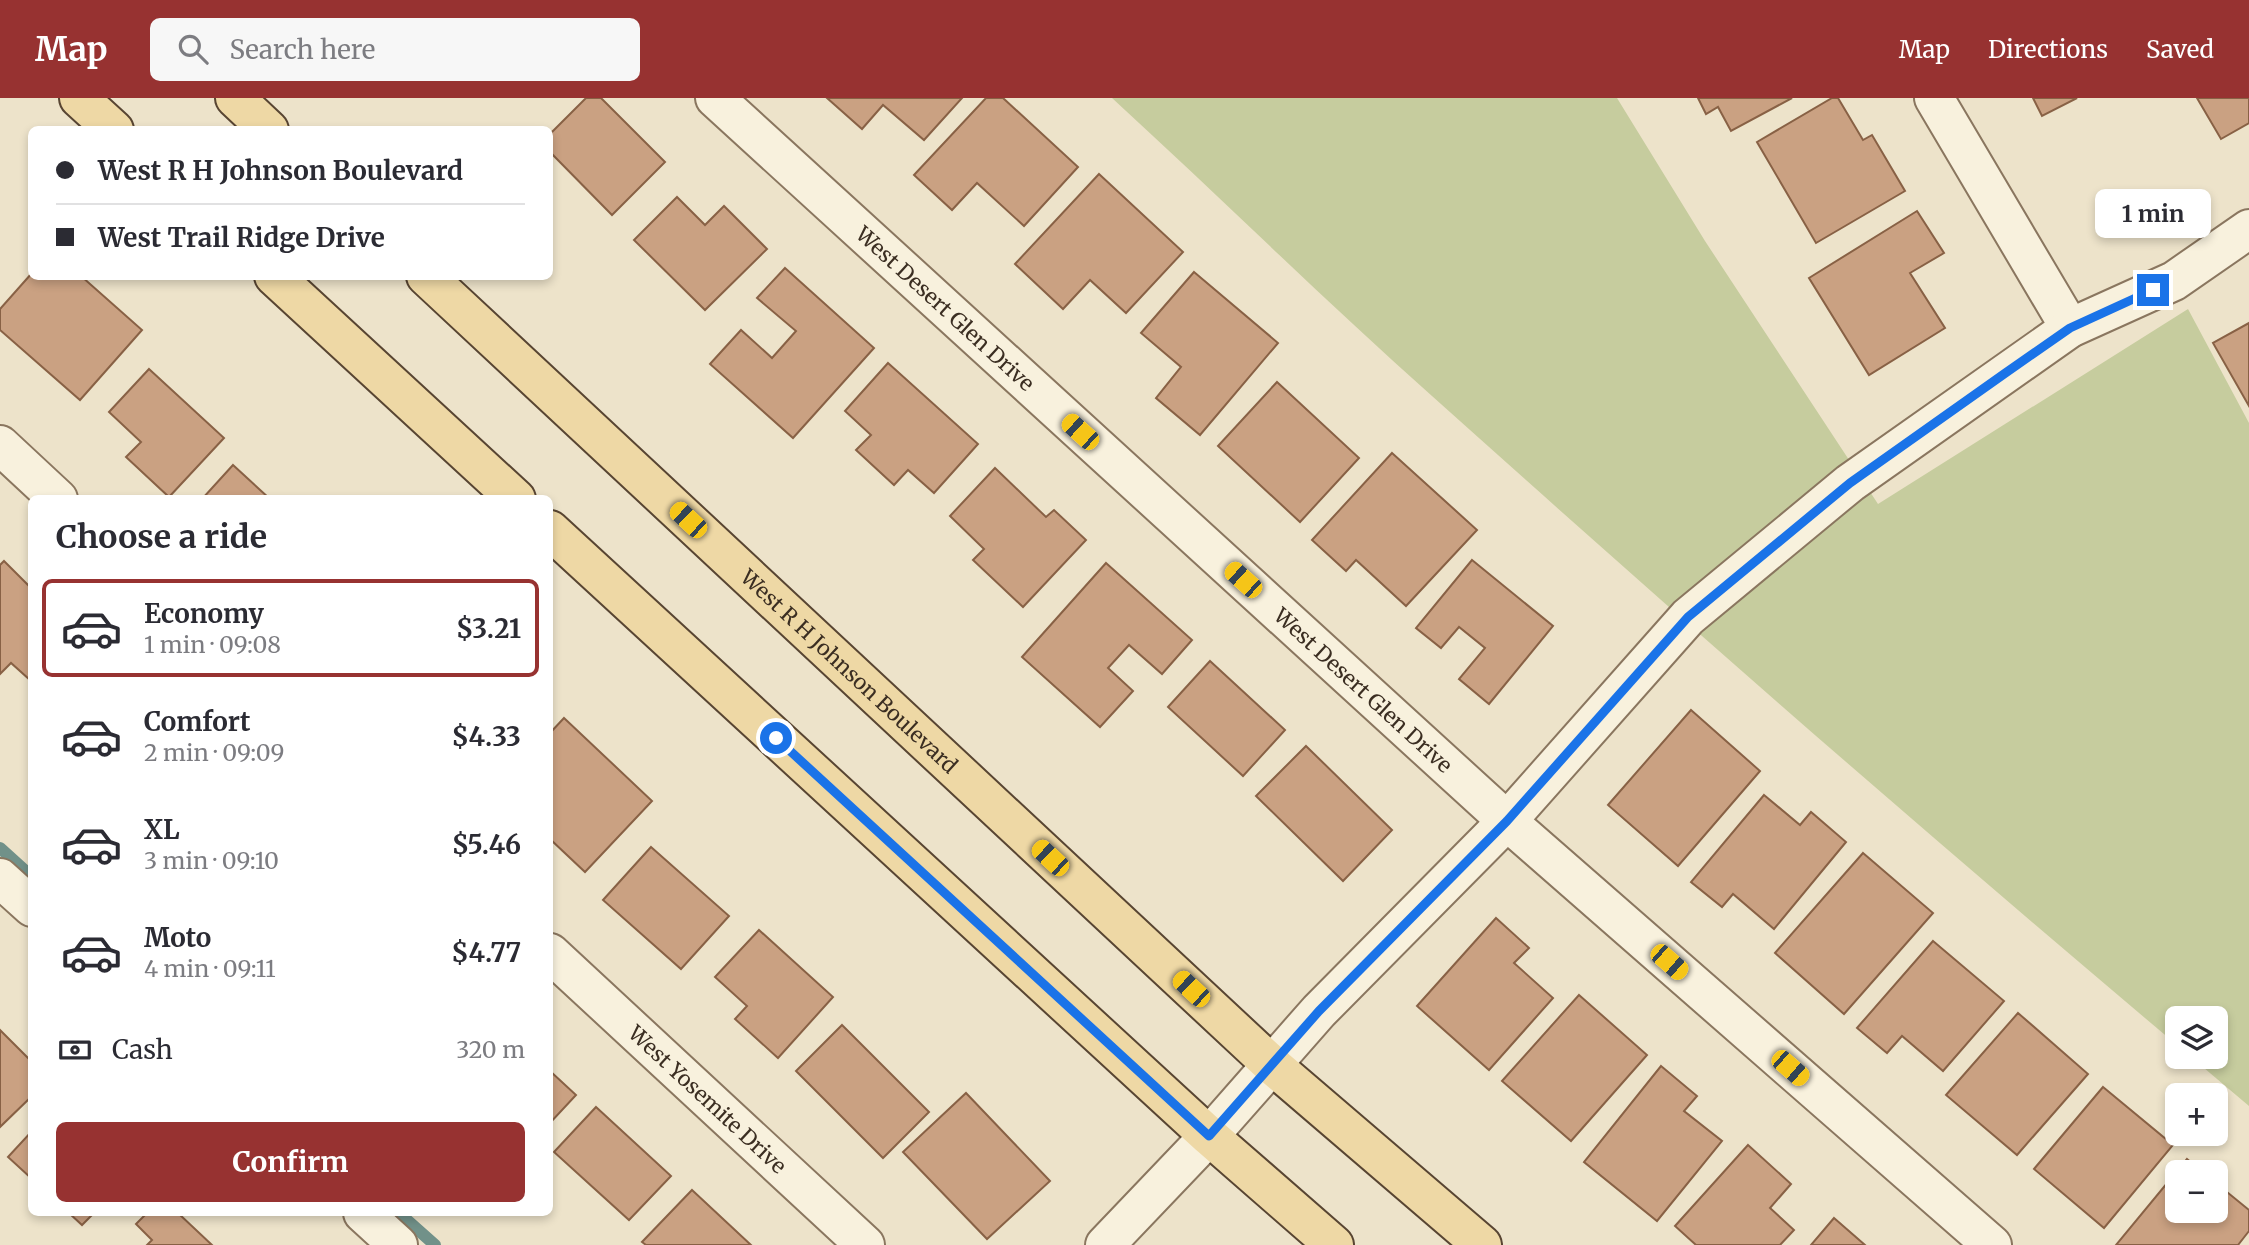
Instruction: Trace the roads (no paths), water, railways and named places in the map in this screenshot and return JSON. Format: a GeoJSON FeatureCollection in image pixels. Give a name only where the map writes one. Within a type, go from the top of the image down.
{"type":"FeatureCollection","features":[{"type":"Feature","properties":{"kind":"main road"},"geometry":{"type":"LineString","coordinates":[[79,98],[110,126]]}},
{"type":"Feature","properties":{"kind":"main road"},"geometry":{"type":"LineString","coordinates":[[235,98],[265,126]]}},
{"type":"Feature","properties":{"kind":"main road"},"geometry":{"type":"LineString","coordinates":[[278,280],[512,495]]}},
{"type":"Feature","properties":{"kind":"main road","name":"West R H Johnson Boulevard"},"geometry":{"type":"LineString","coordinates":[[430,280],[1272,1065],[1482,1245]]}},
{"type":"Feature","properties":{"kind":"main road"},"geometry":{"type":"LineString","coordinates":[[553,533],[1209,1136],[1334,1245]]}},
{"type":"Feature","properties":{"kind":"street","name":"West Desert Glen Drive"},"geometry":{"type":"LineString","coordinates":[[715,98],[1507,821],[1992,1245]]}},
{"type":"Feature","properties":{"kind":"street"},"geometry":{"type":"LineString","coordinates":[[1934,98],[2070,328]]}},
{"type":"Feature","properties":{"kind":"street"},"geometry":{"type":"LineString","coordinates":[[1105,1245],[1209,1136],[1319,1011],[1507,821],[1688,617],[1850,483],[2070,328],[2174,281],[2249,229]]}},
{"type":"Feature","properties":{"kind":"street"},"geometry":{"type":"LineString","coordinates":[[0,445],[54,495]]}},
{"type":"Feature","properties":{"kind":"street"},"geometry":{"type":"LineString","coordinates":[[0,878],[28,903]]}},
{"type":"Feature","properties":{"kind":"street","name":"West Yosemite Drive"},"geometry":{"type":"LineString","coordinates":[[553,956],[865,1245]]}},
{"type":"Feature","properties":{"kind":"street"},"geometry":{"type":"LineString","coordinates":[[366,1216],[398,1245]]}},
{"type":"Feature","properties":{"kind":"waterway"},"geometry":{"type":"LineString","coordinates":[[0,848],[28,873]]}},
{"type":"Feature","properties":{"kind":"waterway"},"geometry":{"type":"LineString","coordinates":[[402,1216],[435,1245]]}}]}
